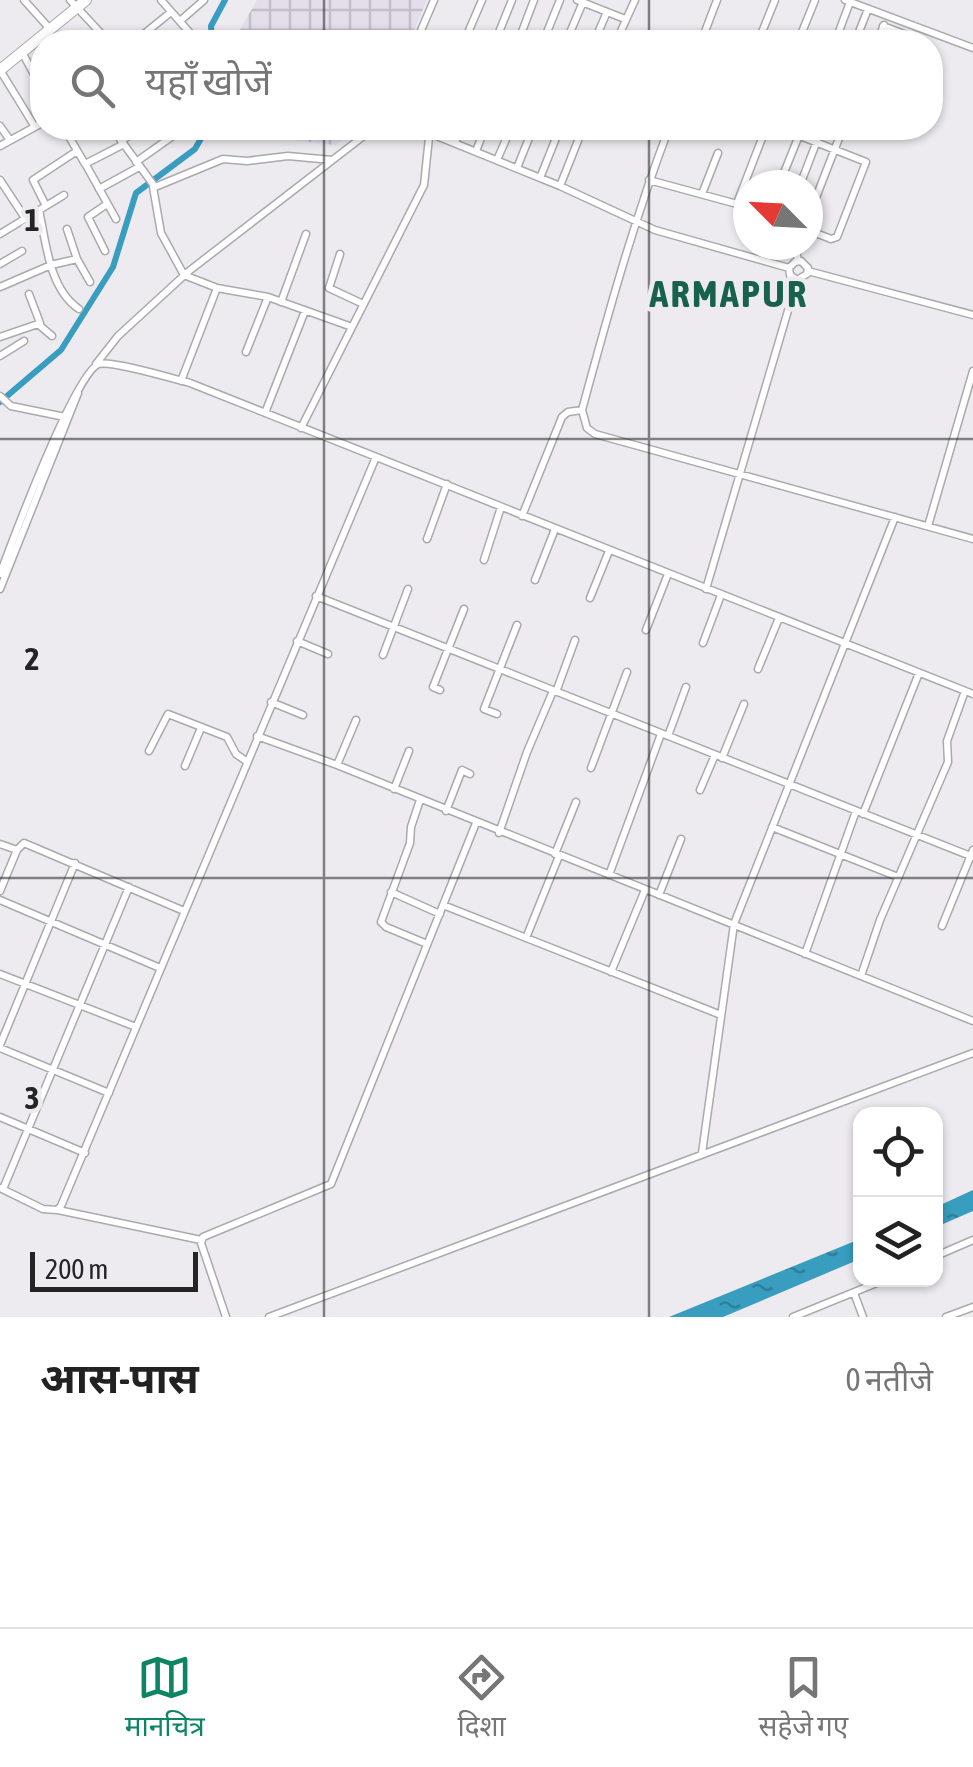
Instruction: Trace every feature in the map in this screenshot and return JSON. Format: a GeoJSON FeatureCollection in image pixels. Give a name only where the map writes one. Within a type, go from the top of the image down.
{"type":"FeatureCollection","features":[{"type":"Feature","properties":{"kind":"street"},"geometry":{"type":"LineString","coordinates":[[24,0],[47,30]]}},
{"type":"Feature","properties":{"kind":"street"},"geometry":{"type":"LineString","coordinates":[[161,0],[188,30]]}},
{"type":"Feature","properties":{"kind":"street"},"geometry":{"type":"LineString","coordinates":[[180,21],[204,0]]}},
{"type":"Feature","properties":{"kind":"street"},"geometry":{"type":"LineString","coordinates":[[421,30],[434,0]]}},
{"type":"Feature","properties":{"kind":"street"},"geometry":{"type":"LineString","coordinates":[[469,30],[482,0]]}},
{"type":"Feature","properties":{"kind":"street"},"geometry":{"type":"LineString","coordinates":[[500,30],[512,0]]}},
{"type":"Feature","properties":{"kind":"street"},"geometry":{"type":"LineString","coordinates":[[523,30],[534,0]]}},
{"type":"Feature","properties":{"kind":"street"},"geometry":{"type":"LineString","coordinates":[[548,30],[560,0]]}},
{"type":"Feature","properties":{"kind":"street"},"geometry":{"type":"LineString","coordinates":[[621,30],[635,0]]}},
{"type":"Feature","properties":{"kind":"street"},"geometry":{"type":"LineString","coordinates":[[706,30],[717,0]]}},
{"type":"Feature","properties":{"kind":"street"},"geometry":{"type":"LineString","coordinates":[[763,30],[775,0]]}},
{"type":"Feature","properties":{"kind":"street"},"geometry":{"type":"LineString","coordinates":[[803,30],[815,0]]}},
{"type":"Feature","properties":{"kind":"street"},"geometry":{"type":"LineString","coordinates":[[570,30],[581,1],[625,19]]}},
{"type":"Feature","properties":{"kind":"street"},"geometry":{"type":"LineString","coordinates":[[838,30],[848,1],[925,30]]}},
{"type":"Feature","properties":{"kind":"street"},"geometry":{"type":"LineString","coordinates":[[55,30],[78,3],[99,30]]}},
{"type":"Feature","properties":{"kind":"street"},"geometry":{"type":"LineString","coordinates":[[860,30],[868,9]]}},
{"type":"Feature","properties":{"kind":"street"},"geometry":{"type":"LineString","coordinates":[[149,30],[172,12]]}},
{"type":"Feature","properties":{"kind":"street"},"geometry":{"type":"LineString","coordinates":[[599,30],[607,12]]}},
{"type":"Feature","properties":{"kind":"street"},"geometry":{"type":"LineString","coordinates":[[882,30],[887,16]]}},
{"type":"Feature","properties":{"kind":"street"},"geometry":{"type":"LineString","coordinates":[[883,26],[894,30]]}},
{"type":"Feature","properties":{"kind":"street"},"geometry":{"type":"LineString","coordinates":[[943,37],[973,48]]}},
{"type":"Feature","properties":{"kind":"street"},"geometry":{"type":"LineString","coordinates":[[30,49],[0,70],[30,112]]}},
{"type":"Feature","properties":{"kind":"street"},"geometry":{"type":"LineString","coordinates":[[23,54],[30,67]]}},
{"type":"Feature","properties":{"kind":"street"},"geometry":{"type":"LineString","coordinates":[[0,126],[10,140]]}},
{"type":"Feature","properties":{"kind":"street"},"geometry":{"type":"LineString","coordinates":[[0,146],[30,130]]}},
{"type":"Feature","properties":{"kind":"street"},"geometry":{"type":"LineString","coordinates":[[71,140],[116,220]]}},
{"type":"Feature","properties":{"kind":"street"},"geometry":{"type":"LineString","coordinates":[[85,164],[125,140]]}},
{"type":"Feature","properties":{"kind":"street"},"geometry":{"type":"LineString","coordinates":[[99,190],[168,140]]}},
{"type":"Feature","properties":{"kind":"street"},"geometry":{"type":"LineString","coordinates":[[0,574],[65,416],[118,336],[184,275],[358,140]]}},
{"type":"Feature","properties":{"kind":"street"},"geometry":{"type":"LineString","coordinates":[[301,428],[424,185],[428,140]]}},
{"type":"Feature","properties":{"kind":"street"},"geometry":{"type":"LineString","coordinates":[[449,140],[655,230],[789,268]]}},
{"type":"Feature","properties":{"kind":"street"},"geometry":{"type":"LineString","coordinates":[[476,152],[480,140]]}},
{"type":"Feature","properties":{"kind":"street"},"geometry":{"type":"LineString","coordinates":[[497,160],[506,140]]}},
{"type":"Feature","properties":{"kind":"street"},"geometry":{"type":"LineString","coordinates":[[517,168],[528,140]]}},
{"type":"Feature","properties":{"kind":"street"},"geometry":{"type":"LineString","coordinates":[[540,178],[555,140]]}},
{"type":"Feature","properties":{"kind":"street"},"geometry":{"type":"LineString","coordinates":[[560,186],[579,140]]}},
{"type":"Feature","properties":{"kind":"street"},"geometry":{"type":"LineString","coordinates":[[665,140],[635,219],[582,410],[587,428],[596,434],[973,539]]}},
{"type":"Feature","properties":{"kind":"street"},"geometry":{"type":"LineString","coordinates":[[750,170],[761,140]]}},
{"type":"Feature","properties":{"kind":"street"},"geometry":{"type":"LineString","coordinates":[[785,170],[797,140]]}},
{"type":"Feature","properties":{"kind":"street"},"geometry":{"type":"LineString","coordinates":[[812,140],[867,164],[837,237],[823,236]]}},
{"type":"Feature","properties":{"kind":"street"},"geometry":{"type":"LineString","coordinates":[[806,170],[817,140]]}},
{"type":"Feature","properties":{"kind":"street"},"geometry":{"type":"LineString","coordinates":[[823,180],[839,140]]}},
{"type":"Feature","properties":{"kind":"street"},"geometry":{"type":"LineString","coordinates":[[122,142],[152,186],[161,233],[184,275],[352,327]]}},
{"type":"Feature","properties":{"kind":"street"},"geometry":{"type":"LineString","coordinates":[[77,151],[33,180],[59,287],[79,309]]}},
{"type":"Feature","properties":{"kind":"street"},"geometry":{"type":"LineString","coordinates":[[702,194],[718,153]]}},
{"type":"Feature","properties":{"kind":"street"},"geometry":{"type":"LineString","coordinates":[[152,186],[223,159],[247,161],[288,156],[332,160]]}},
{"type":"Feature","properties":{"kind":"street"},"geometry":{"type":"LineString","coordinates":[[0,180],[3,191],[25,218]]}},
{"type":"Feature","properties":{"kind":"street"},"geometry":{"type":"LineString","coordinates":[[650,180],[733,202]]}},
{"type":"Feature","properties":{"kind":"street"},"geometry":{"type":"LineString","coordinates":[[0,234],[64,194]]}},
{"type":"Feature","properties":{"kind":"street"},"geometry":{"type":"LineString","coordinates":[[105,251],[88,218],[107,204]]}},
{"type":"Feature","properties":{"kind":"street"},"geometry":{"type":"LineString","coordinates":[[67,228],[90,282]]}},
{"type":"Feature","properties":{"kind":"street"},"geometry":{"type":"LineString","coordinates":[[281,302],[306,234]]}},
{"type":"Feature","properties":{"kind":"street"},"geometry":{"type":"LineString","coordinates":[[0,264],[22,252]]}},
{"type":"Feature","properties":{"kind":"street"},"geometry":{"type":"LineString","coordinates":[[340,254],[329,288],[363,304]]}},
{"type":"Feature","properties":{"kind":"street"},"geometry":{"type":"LineString","coordinates":[[0,288],[52,265],[77,259]]}},
{"type":"Feature","properties":{"kind":"street"},"geometry":{"type":"LineString","coordinates":[[789,268],[798,261],[808,271]]}},
{"type":"Feature","properties":{"kind":"street"},"geometry":{"type":"LineString","coordinates":[[789,268],[790,275],[797,280],[803,279],[808,271]]}},
{"type":"Feature","properties":{"kind":"street"},"geometry":{"type":"LineString","coordinates":[[808,271],[973,315]]}},
{"type":"Feature","properties":{"kind":"street"},"geometry":{"type":"LineString","coordinates":[[706,589],[797,280]]}},
{"type":"Feature","properties":{"kind":"street"},"geometry":{"type":"LineString","coordinates":[[181,381],[217,288]]}},
{"type":"Feature","properties":{"kind":"street"},"geometry":{"type":"LineString","coordinates":[[29,294],[41,324],[52,336]]}},
{"type":"Feature","properties":{"kind":"street"},"geometry":{"type":"LineString","coordinates":[[246,352],[268,298]]}},
{"type":"Feature","properties":{"kind":"street"},"geometry":{"type":"LineString","coordinates":[[265,414],[305,311]]}},
{"type":"Feature","properties":{"kind":"street"},"geometry":{"type":"LineString","coordinates":[[0,337],[41,324]]}},
{"type":"Feature","properties":{"kind":"street"},"geometry":{"type":"LineString","coordinates":[[0,356],[24,341]]}},
{"type":"Feature","properties":{"kind":"street"},"geometry":{"type":"LineString","coordinates":[[96,365],[106,363],[181,381],[969,692],[947,741],[948,762],[898,877],[861,976]]}},
{"type":"Feature","properties":{"kind":"street"},"geometry":{"type":"LineString","coordinates":[[928,526],[973,372]]}},
{"type":"Feature","properties":{"kind":"street"},"geometry":{"type":"LineString","coordinates":[[0,589],[78,392]]}},
{"type":"Feature","properties":{"kind":"street"},"geometry":{"type":"LineString","coordinates":[[2,399],[12,406],[65,416]]}},
{"type":"Feature","properties":{"kind":"street"},"geometry":{"type":"LineString","coordinates":[[522,516],[562,417],[582,410]]}},
{"type":"Feature","properties":{"kind":"street"},"geometry":{"type":"LineString","coordinates":[[57,1210],[86,1153],[246,761],[376,457]]}},
{"type":"Feature","properties":{"kind":"street"},"geometry":{"type":"LineString","coordinates":[[427,538],[447,484]]}},
{"type":"Feature","properties":{"kind":"street"},"geometry":{"type":"LineString","coordinates":[[484,560],[502,507]]}},
{"type":"Feature","properties":{"kind":"street"},"geometry":{"type":"LineString","coordinates":[[702,1153],[734,924],[895,517]]}},
{"type":"Feature","properties":{"kind":"street"},"geometry":{"type":"LineString","coordinates":[[535,580],[554,529]]}},
{"type":"Feature","properties":{"kind":"street"},"geometry":{"type":"LineString","coordinates":[[590,598],[609,550]]}},
{"type":"Feature","properties":{"kind":"street"},"geometry":{"type":"LineString","coordinates":[[646,630],[668,574]]}},
{"type":"Feature","properties":{"kind":"street"},"geometry":{"type":"LineString","coordinates":[[383,654],[408,589]]}},
{"type":"Feature","properties":{"kind":"street"},"geometry":{"type":"LineString","coordinates":[[703,644],[721,595]]}},
{"type":"Feature","properties":{"kind":"street"},"geometry":{"type":"LineString","coordinates":[[316,596],[972,855],[942,926]]}},
{"type":"Feature","properties":{"kind":"street"},"geometry":{"type":"LineString","coordinates":[[440,690],[433,687],[464,609]]}},
{"type":"Feature","properties":{"kind":"street"},"geometry":{"type":"LineString","coordinates":[[758,670],[779,618]]}},
{"type":"Feature","properties":{"kind":"street"},"geometry":{"type":"LineString","coordinates":[[497,714],[484,709],[517,624]]}},
{"type":"Feature","properties":{"kind":"street"},"geometry":{"type":"LineString","coordinates":[[499,832],[575,640]]}},
{"type":"Feature","properties":{"kind":"street"},"geometry":{"type":"LineString","coordinates":[[296,642],[328,654]]}},
{"type":"Feature","properties":{"kind":"street"},"geometry":{"type":"LineString","coordinates":[[591,768],[627,672]]}},
{"type":"Feature","properties":{"kind":"street"},"geometry":{"type":"LineString","coordinates":[[805,954],[840,854],[919,673]]}},
{"type":"Feature","properties":{"kind":"street"},"geometry":{"type":"LineString","coordinates":[[609,875],[686,687]]}},
{"type":"Feature","properties":{"kind":"street"},"geometry":{"type":"LineString","coordinates":[[271,702],[303,715]]}},
{"type":"Feature","properties":{"kind":"street"},"geometry":{"type":"LineString","coordinates":[[700,790],[744,704]]}},
{"type":"Feature","properties":{"kind":"street"},"geometry":{"type":"LineString","coordinates":[[149,750],[166,714],[230,739],[236,754],[246,761]]}},
{"type":"Feature","properties":{"kind":"street"},"geometry":{"type":"LineString","coordinates":[[337,765],[356,720]]}},
{"type":"Feature","properties":{"kind":"street"},"geometry":{"type":"LineString","coordinates":[[186,766],[201,728]]}},
{"type":"Feature","properties":{"kind":"street"},"geometry":{"type":"LineString","coordinates":[[257,736],[973,1022]]}},
{"type":"Feature","properties":{"kind":"street"},"geometry":{"type":"LineString","coordinates":[[394,789],[409,750]]}},
{"type":"Feature","properties":{"kind":"street"},"geometry":{"type":"LineString","coordinates":[[446,811],[462,770],[470,774]]}},
{"type":"Feature","properties":{"kind":"street"},"geometry":{"type":"LineString","coordinates":[[420,800],[410,843],[381,919],[383,926],[428,944]]}},
{"type":"Feature","properties":{"kind":"street"},"geometry":{"type":"LineString","coordinates":[[526,938],[576,802]]}},
{"type":"Feature","properties":{"kind":"street"},"geometry":{"type":"LineString","coordinates":[[201,1240],[206,1234],[330,1184],[476,824]]}},
{"type":"Feature","properties":{"kind":"street"},"geometry":{"type":"LineString","coordinates":[[772,827],[898,877]]}},
{"type":"Feature","properties":{"kind":"street"},"geometry":{"type":"LineString","coordinates":[[658,895],[681,839]]}},
{"type":"Feature","properties":{"kind":"street"},"geometry":{"type":"LineString","coordinates":[[0,890],[17,850],[24,843],[184,910]]}},
{"type":"Feature","properties":{"kind":"street"},"geometry":{"type":"LineString","coordinates":[[0,844],[17,850]]}},
{"type":"Feature","properties":{"kind":"street"},"geometry":{"type":"LineString","coordinates":[[75,863],[0,1046],[109,1093]]}},
{"type":"Feature","properties":{"kind":"street"},"geometry":{"type":"LineString","coordinates":[[129,887],[2,1189],[44,1208],[201,1240]]}},
{"type":"Feature","properties":{"kind":"street"},"geometry":{"type":"LineString","coordinates":[[611,972],[645,890]]}},
{"type":"Feature","properties":{"kind":"street"},"geometry":{"type":"LineString","coordinates":[[391,892],[526,938],[721,1015]]}},
{"type":"Feature","properties":{"kind":"street"},"geometry":{"type":"LineString","coordinates":[[0,900],[160,968]]}},
{"type":"Feature","properties":{"kind":"street"},"geometry":{"type":"LineString","coordinates":[[865,934],[874,938]]}},
{"type":"Feature","properties":{"kind":"street"},"geometry":{"type":"LineString","coordinates":[[0,974],[136,1027]]}},
{"type":"Feature","properties":{"kind":"street"},"geometry":{"type":"LineString","coordinates":[[269,1317],[973,1053]]}},
{"type":"Feature","properties":{"kind":"street"},"geometry":{"type":"LineString","coordinates":[[0,1118],[86,1153]]}},
{"type":"Feature","properties":{"kind":"street"},"geometry":{"type":"LineString","coordinates":[[201,1240],[226,1317]]}},
{"type":"Feature","properties":{"kind":"street"},"geometry":{"type":"LineString","coordinates":[[943,1253],[973,1240]]}},
{"type":"Feature","properties":{"kind":"street"},"geometry":{"type":"LineString","coordinates":[[798,1316],[868,1287]]}},
{"type":"Feature","properties":{"kind":"street"},"geometry":{"type":"LineString","coordinates":[[854,1293],[863,1317]]}},
{"type":"Feature","properties":{"kind":"street"},"geometry":{"type":"LineString","coordinates":[[949,1316],[973,1308]]}},
{"type":"Feature","properties":{"kind":"shaded area"},"geometry":{"type":"Polygon","coordinates":[[[257,0],[427,0],[414,30],[240,30],[257,0]]]}},
{"type":"Feature","properties":{"kind":"shaded area"},"geometry":{"type":"Polygon","coordinates":[[[292,140],[343,140],[335,145],[292,140]]]}},
{"type":"Feature","properties":{"kind":"water"},"geometry":{"type":"Polygon","coordinates":[[[973,1190],[973,1211],[943,1224],[943,1204],[973,1190]]]}},
{"type":"Feature","properties":{"kind":"water"},"geometry":{"type":"Polygon","coordinates":[[[853,1242],[853,1262],[723,1317],[669,1317],[853,1242]]]}},
{"type":"Feature","properties":{"kind":"waterway"},"geometry":{"type":"LineString","coordinates":[[211,30],[225,0]]}},
{"type":"Feature","properties":{"kind":"waterway"},"geometry":{"type":"LineString","coordinates":[[0,402],[61,350],[113,267],[136,193],[195,149],[200,140]]}},
{"type":"Feature","properties":{"kind":"district","name":"ARMAPUR"},"geometry":{"type":"Point","coordinates":[729,293]}}]}
